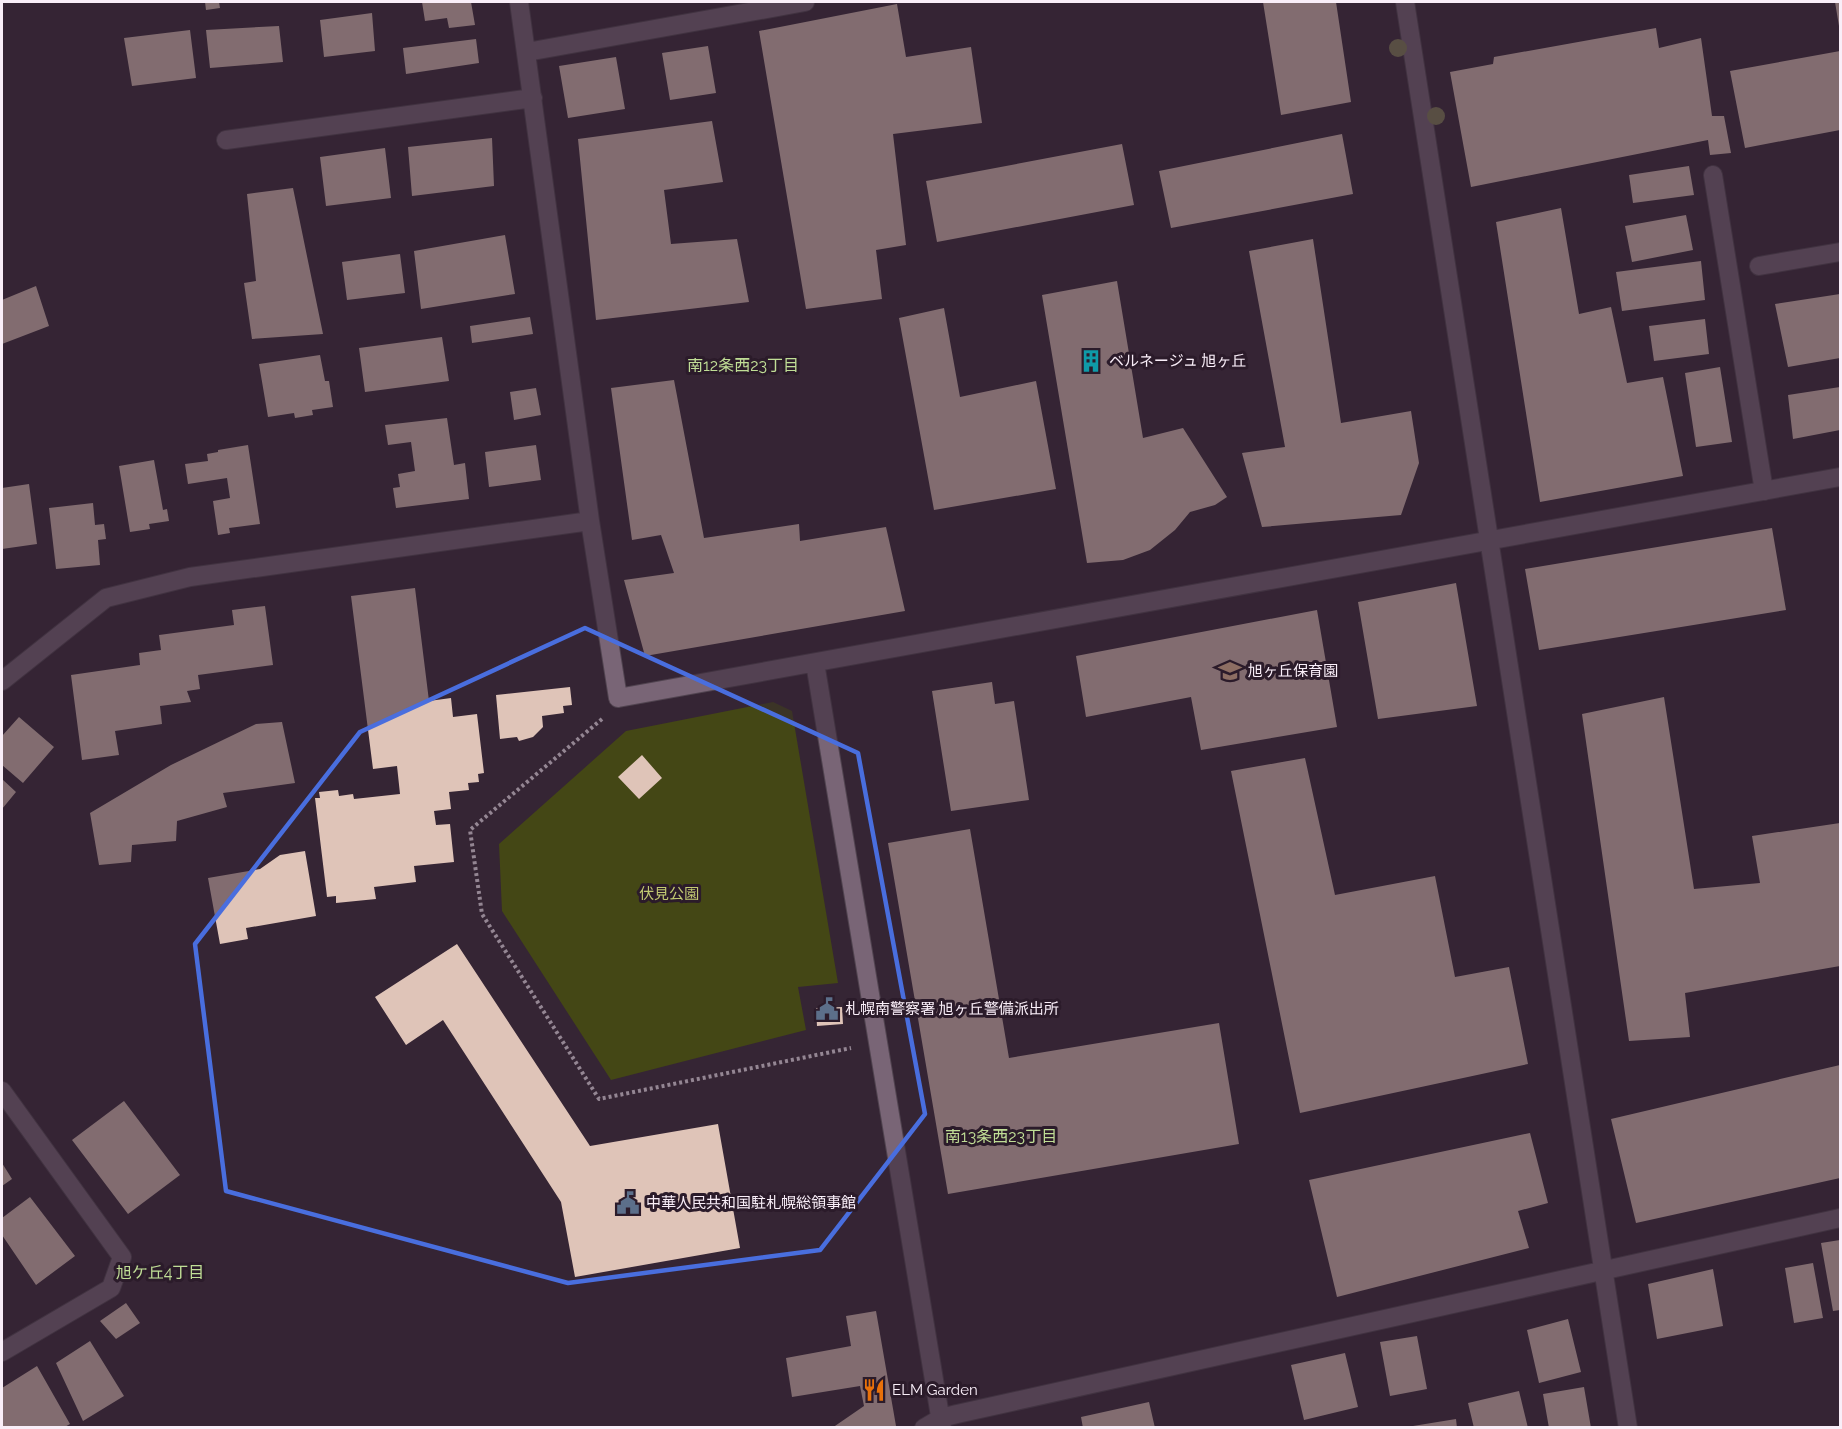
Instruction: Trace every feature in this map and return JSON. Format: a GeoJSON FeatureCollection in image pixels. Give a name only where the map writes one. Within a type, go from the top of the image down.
{"type":"FeatureCollection","features":[{"type":"Feature","properties":{"kind":"street"},"geometry":{"type":"LineString","coordinates":[[519,2],[590,521],[618,698],[1840,477]]}},
{"type":"Feature","properties":{"kind":"street"},"geometry":{"type":"LineString","coordinates":[[527,52],[805,2]]}},
{"type":"Feature","properties":{"kind":"street"},"geometry":{"type":"LineString","coordinates":[[1405,2],[1628,1428]]}},
{"type":"Feature","properties":{"kind":"street"},"geometry":{"type":"LineString","coordinates":[[226,140],[533,98]]}},
{"type":"Feature","properties":{"kind":"street"},"geometry":{"type":"LineString","coordinates":[[1713,175],[1764,491]]}},
{"type":"Feature","properties":{"kind":"street"},"geometry":{"type":"LineString","coordinates":[[1759,266],[1840,252]]}},
{"type":"Feature","properties":{"kind":"street"},"geometry":{"type":"LineString","coordinates":[[2,681],[106,598],[190,577],[590,521]]}},
{"type":"Feature","properties":{"kind":"street"},"geometry":{"type":"LineString","coordinates":[[814,663],[941,1423]]}},
{"type":"Feature","properties":{"kind":"street"},"geometry":{"type":"LineString","coordinates":[[2,1091],[122,1257],[111,1288],[2,1352]]}},
{"type":"Feature","properties":{"kind":"street"},"geometry":{"type":"LineString","coordinates":[[924,1428],[1603,1270],[1840,1218]]}},
{"type":"Feature","properties":{"kind":"path"},"geometry":{"type":"LineString","coordinates":[[609,713],[470,830],[482,914],[599,1100],[851,1048]]}},
{"type":"Feature","properties":{"kind":"highlighted area"},"geometry":{"type":"Polygon","coordinates":[[[585,628],[858,753],[925,1114],[820,1250],[568,1283],[226,1191],[195,944],[360,732],[585,628]]]}},
{"type":"Feature","properties":{"kind":"green space","name":"伏見公園"},"geometry":{"type":"Polygon","coordinates":[[[773,702],[792,711],[838,983],[798,987],[806,1030],[611,1080],[502,911],[499,844],[626,731],[773,702]]]}},
{"type":"Feature","properties":{"kind":"building"},"geometry":{"type":"Polygon","coordinates":[[[205,2],[219,2],[220,8],[206,10],[205,2]]]}},
{"type":"Feature","properties":{"kind":"building"},"geometry":{"type":"Polygon","coordinates":[[[422,2],[471,2],[475,25],[449,28],[447,18],[425,21],[422,2]]]}},
{"type":"Feature","properties":{"kind":"building"},"geometry":{"type":"Polygon","coordinates":[[[1263,2],[1336,2],[1351,102],[1281,115],[1263,2]]]}},
{"type":"Feature","properties":{"kind":"building"},"geometry":{"type":"Polygon","coordinates":[[[1835,2],[1840,2],[1840,26],[1839,26],[1835,2]]]}},
{"type":"Feature","properties":{"kind":"building"},"geometry":{"type":"Polygon","coordinates":[[[897,4],[906,57],[971,47],[982,123],[893,134],[906,245],[876,250],[882,299],[806,309],[759,31],[897,4]]]}},
{"type":"Feature","properties":{"kind":"building"},"geometry":{"type":"Polygon","coordinates":[[[372,13],[375,51],[324,57],[320,20],[372,13]]]}},
{"type":"Feature","properties":{"kind":"building"},"geometry":{"type":"Polygon","coordinates":[[[279,26],[283,62],[210,68],[206,30],[279,26]]]}},
{"type":"Feature","properties":{"kind":"building"},"geometry":{"type":"Polygon","coordinates":[[[1656,28],[1659,48],[1701,38],[1712,116],[1724,116],[1731,153],[1710,155],[1708,140],[1471,187],[1450,72],[1493,64],[1494,57],[1656,28]]]}},
{"type":"Feature","properties":{"kind":"building"},"geometry":{"type":"Polygon","coordinates":[[[190,30],[196,78],[132,86],[124,38],[190,30]]]}},
{"type":"Feature","properties":{"kind":"building"},"geometry":{"type":"Polygon","coordinates":[[[476,39],[479,63],[406,74],[403,48],[476,39]]]}},
{"type":"Feature","properties":{"kind":"building"},"geometry":{"type":"Polygon","coordinates":[[[708,46],[716,93],[670,100],[662,53],[708,46]]]}},
{"type":"Feature","properties":{"kind":"building"},"geometry":{"type":"Polygon","coordinates":[[[1840,51],[1840,130],[1745,148],[1730,71],[1840,51]]]}},
{"type":"Feature","properties":{"kind":"building"},"geometry":{"type":"Polygon","coordinates":[[[616,57],[625,109],[568,118],[559,66],[616,57]]]}},
{"type":"Feature","properties":{"kind":"building"},"geometry":{"type":"Polygon","coordinates":[[[712,121],[723,182],[664,190],[671,244],[737,239],[749,302],[596,320],[578,139],[712,121]]]}},
{"type":"Feature","properties":{"kind":"building"},"geometry":{"type":"Polygon","coordinates":[[[1342,134],[1353,194],[1171,228],[1159,171],[1342,134]]]}},
{"type":"Feature","properties":{"kind":"building"},"geometry":{"type":"Polygon","coordinates":[[[492,138],[494,186],[412,196],[408,147],[492,138]]]}},
{"type":"Feature","properties":{"kind":"building"},"geometry":{"type":"Polygon","coordinates":[[[1122,144],[1134,205],[937,242],[926,181],[1122,144]]]}},
{"type":"Feature","properties":{"kind":"building"},"geometry":{"type":"Polygon","coordinates":[[[385,148],[391,198],[326,206],[320,157],[385,148]]]}},
{"type":"Feature","properties":{"kind":"building"},"geometry":{"type":"Polygon","coordinates":[[[1689,166],[1694,195],[1633,203],[1629,175],[1689,166]]]}},
{"type":"Feature","properties":{"kind":"building"},"geometry":{"type":"Polygon","coordinates":[[[293,188],[323,334],[252,339],[244,283],[256,281],[247,194],[293,188]]]}},
{"type":"Feature","properties":{"kind":"building"},"geometry":{"type":"Polygon","coordinates":[[[1561,208],[1579,314],[1611,307],[1627,383],[1663,377],[1683,476],[1540,502],[1496,222],[1561,208]]]}},
{"type":"Feature","properties":{"kind":"building"},"geometry":{"type":"Polygon","coordinates":[[[1686,215],[1693,250],[1632,262],[1625,226],[1686,215]]]}},
{"type":"Feature","properties":{"kind":"building"},"geometry":{"type":"Polygon","coordinates":[[[505,235],[515,294],[421,309],[414,251],[505,235]]]}},
{"type":"Feature","properties":{"kind":"building"},"geometry":{"type":"Polygon","coordinates":[[[1313,239],[1341,423],[1411,411],[1419,463],[1401,515],[1262,527],[1242,453],[1285,447],[1249,251],[1313,239]]]}},
{"type":"Feature","properties":{"kind":"building"},"geometry":{"type":"Polygon","coordinates":[[[400,254],[405,293],[347,300],[342,262],[400,254]]]}},
{"type":"Feature","properties":{"kind":"building"},"geometry":{"type":"Polygon","coordinates":[[[1701,261],[1705,300],[1622,311],[1616,272],[1701,261]]]}},
{"type":"Feature","properties":{"kind":"building","name":"ベルネージュ 旭ヶ丘"},"geometry":{"type":"Polygon","coordinates":[[[1117,281],[1143,438],[1183,428],[1227,497],[1215,505],[1190,512],[1175,530],[1150,550],[1123,560],[1087,563],[1042,295],[1117,281]]]}},
{"type":"Feature","properties":{"kind":"building"},"geometry":{"type":"Polygon","coordinates":[[[36,286],[49,326],[2,344],[2,300],[36,286]]]}},
{"type":"Feature","properties":{"kind":"building"},"geometry":{"type":"Polygon","coordinates":[[[1840,294],[1840,358],[1788,367],[1775,304],[1840,294]]]}},
{"type":"Feature","properties":{"kind":"building"},"geometry":{"type":"Polygon","coordinates":[[[944,308],[960,397],[1036,381],[1056,489],[934,510],[899,318],[944,308]]]}},
{"type":"Feature","properties":{"kind":"building"},"geometry":{"type":"Polygon","coordinates":[[[530,317],[533,334],[472,343],[470,326],[530,317]]]}},
{"type":"Feature","properties":{"kind":"building"},"geometry":{"type":"Polygon","coordinates":[[[1705,319],[1709,354],[1654,361],[1649,326],[1705,319]]]}},
{"type":"Feature","properties":{"kind":"building"},"geometry":{"type":"Polygon","coordinates":[[[442,337],[449,381],[365,392],[359,348],[442,337]]]}},
{"type":"Feature","properties":{"kind":"building"},"geometry":{"type":"Polygon","coordinates":[[[320,355],[325,381],[329,381],[333,407],[312,410],[313,415],[295,418],[294,413],[268,417],[259,364],[320,355]]]}},
{"type":"Feature","properties":{"kind":"building"},"geometry":{"type":"Polygon","coordinates":[[[1720,367],[1732,442],[1696,447],[1685,373],[1720,367]]]}},
{"type":"Feature","properties":{"kind":"building"},"geometry":{"type":"Polygon","coordinates":[[[674,380],[704,538],[799,524],[800,541],[886,527],[905,611],[645,656],[624,580],[674,573],[661,535],[632,540],[611,388],[674,380]]]}},
{"type":"Feature","properties":{"kind":"building"},"geometry":{"type":"Polygon","coordinates":[[[1840,387],[1840,430],[1793,439],[1788,395],[1840,387]]]}},
{"type":"Feature","properties":{"kind":"building"},"geometry":{"type":"Polygon","coordinates":[[[536,388],[541,415],[514,420],[510,392],[536,388]]]}},
{"type":"Feature","properties":{"kind":"building"},"geometry":{"type":"Polygon","coordinates":[[[447,418],[454,465],[465,463],[469,499],[396,508],[393,488],[400,487],[398,474],[415,471],[411,442],[388,445],[385,425],[447,418]]]}},
{"type":"Feature","properties":{"kind":"building"},"geometry":{"type":"Polygon","coordinates":[[[248,445],[260,524],[229,528],[230,533],[218,535],[213,501],[230,498],[227,478],[188,484],[185,464],[208,461],[207,454],[218,452],[218,450],[248,445]]]}},
{"type":"Feature","properties":{"kind":"building"},"geometry":{"type":"Polygon","coordinates":[[[536,445],[541,480],[489,487],[485,452],[536,445]]]}},
{"type":"Feature","properties":{"kind":"building"},"geometry":{"type":"Polygon","coordinates":[[[154,460],[163,510],[167,509],[169,521],[149,524],[150,529],[130,532],[119,466],[154,460]]]}},
{"type":"Feature","properties":{"kind":"building"},"geometry":{"type":"Polygon","coordinates":[[[29,484],[37,544],[2,549],[2,488],[29,484]]]}},
{"type":"Feature","properties":{"kind":"building"},"geometry":{"type":"Polygon","coordinates":[[[93,503],[95,525],[104,524],[106,539],[98,540],[100,565],[56,569],[49,508],[93,503]]]}},
{"type":"Feature","properties":{"kind":"building"},"geometry":{"type":"Polygon","coordinates":[[[1772,528],[1786,610],[1539,650],[1525,569],[1772,528]]]}},
{"type":"Feature","properties":{"kind":"building"},"geometry":{"type":"Polygon","coordinates":[[[1456,583],[1477,706],[1378,719],[1358,602],[1456,583]]]}},
{"type":"Feature","properties":{"kind":"building"},"geometry":{"type":"Polygon","coordinates":[[[415,588],[429,701],[451,698],[453,717],[477,714],[484,773],[478,774],[479,782],[468,783],[469,790],[449,792],[451,809],[434,811],[436,825],[450,824],[454,862],[414,866],[416,882],[374,887],[376,899],[336,903],[336,896],[327,897],[315,798],[320,798],[319,792],[338,790],[339,796],[353,794],[354,799],[400,794],[397,766],[373,769],[351,596],[415,588]]]}},
{"type":"Feature","properties":{"kind":"building"},"geometry":{"type":"Polygon","coordinates":[[[265,606],[273,665],[198,675],[200,689],[187,691],[191,702],[160,706],[162,724],[115,731],[119,755],[82,760],[71,675],[140,665],[139,653],[161,650],[159,635],[234,625],[232,610],[265,606]]]}},
{"type":"Feature","properties":{"kind":"building"},"geometry":{"type":"Polygon","coordinates":[[[1317,610],[1337,727],[1201,750],[1191,697],[1086,717],[1076,656],[1317,610]]]}},
{"type":"Feature","properties":{"kind":"building"},"geometry":{"type":"Polygon","coordinates":[[[992,682],[995,704],[1014,701],[1029,800],[951,811],[932,691],[992,682]]]}},
{"type":"Feature","properties":{"kind":"building"},"geometry":{"type":"Polygon","coordinates":[[[570,687],[572,705],[563,706],[564,713],[542,716],[543,727],[533,737],[519,741],[517,737],[500,739],[496,695],[570,687]]]}},
{"type":"Feature","properties":{"kind":"building"},"geometry":{"type":"Polygon","coordinates":[[[1664,697],[1694,889],[1760,883],[1752,836],[1840,823],[1840,966],[1685,993],[1690,1037],[1629,1041],[1582,714],[1664,697]]]}},
{"type":"Feature","properties":{"kind":"building"},"geometry":{"type":"Polygon","coordinates":[[[19,717],[54,747],[23,783],[2,765],[2,736],[19,717]]]}},
{"type":"Feature","properties":{"kind":"building"},"geometry":{"type":"Polygon","coordinates":[[[282,722],[295,783],[223,793],[227,807],[177,821],[176,841],[132,845],[131,862],[99,865],[90,813],[171,765],[256,724],[282,722]]]}},
{"type":"Feature","properties":{"kind":"building"},"geometry":{"type":"Polygon","coordinates":[[[642,755],[662,778],[639,799],[618,777],[642,755]]]}},
{"type":"Feature","properties":{"kind":"building"},"geometry":{"type":"Polygon","coordinates":[[[1305,758],[1335,895],[1435,876],[1455,977],[1509,967],[1528,1064],[1300,1113],[1231,771],[1305,758]]]}},
{"type":"Feature","properties":{"kind":"building"},"geometry":{"type":"Polygon","coordinates":[[[2,779],[16,792],[2,809],[2,779]]]}},
{"type":"Feature","properties":{"kind":"building"},"geometry":{"type":"Polygon","coordinates":[[[970,829],[1009,1058],[1219,1023],[1239,1144],[948,1194],[888,843],[970,829]]]}},
{"type":"Feature","properties":{"kind":"building"},"geometry":{"type":"Polygon","coordinates":[[[305,851],[316,916],[246,928],[248,939],[220,944],[208,878],[260,869],[280,855],[305,851]]]}},
{"type":"Feature","properties":{"kind":"building"},"geometry":{"type":"Polygon","coordinates":[[[457,944],[590,1146],[718,1124],[740,1248],[575,1277],[561,1202],[443,1020],[406,1045],[375,997],[457,944]]]}},
{"type":"Feature","properties":{"kind":"building"},"geometry":{"type":"Polygon","coordinates":[[[842,1007],[843,1024],[817,1026],[816,1008],[842,1007]]]}},
{"type":"Feature","properties":{"kind":"building"},"geometry":{"type":"Polygon","coordinates":[[[1840,1065],[1840,1178],[1636,1223],[1611,1119],[1840,1065]]]}},
{"type":"Feature","properties":{"kind":"building"},"geometry":{"type":"Polygon","coordinates":[[[124,1101],[180,1175],[128,1214],[72,1140],[124,1101]]]}},
{"type":"Feature","properties":{"kind":"building"},"geometry":{"type":"Polygon","coordinates":[[[1530,1133],[1548,1203],[1518,1211],[1529,1248],[1337,1297],[1309,1180],[1530,1133]]]}},
{"type":"Feature","properties":{"kind":"building"},"geometry":{"type":"Polygon","coordinates":[[[2,1163],[12,1179],[2,1186],[2,1163]]]}},
{"type":"Feature","properties":{"kind":"building"},"geometry":{"type":"Polygon","coordinates":[[[30,1197],[75,1256],[36,1285],[2,1235],[2,1218],[30,1197]]]}},
{"type":"Feature","properties":{"kind":"building"},"geometry":{"type":"Polygon","coordinates":[[[1840,1240],[1840,1310],[1833,1311],[1821,1243],[1840,1240]]]}},
{"type":"Feature","properties":{"kind":"building"},"geometry":{"type":"Polygon","coordinates":[[[1813,1263],[1823,1318],[1794,1323],[1785,1268],[1813,1263]]]}},
{"type":"Feature","properties":{"kind":"building"},"geometry":{"type":"Polygon","coordinates":[[[1713,1269],[1723,1326],[1657,1339],[1648,1284],[1713,1269]]]}},
{"type":"Feature","properties":{"kind":"building"},"geometry":{"type":"Polygon","coordinates":[[[126,1303],[140,1323],[116,1339],[100,1321],[126,1303]]]}},
{"type":"Feature","properties":{"kind":"building"},"geometry":{"type":"Polygon","coordinates":[[[876,1311],[896,1426],[832,1428],[864,1406],[860,1386],[792,1397],[786,1358],[851,1346],[846,1316],[876,1311]]]}},
{"type":"Feature","properties":{"kind":"building"},"geometry":{"type":"Polygon","coordinates":[[[1568,1319],[1581,1372],[1539,1383],[1527,1330],[1568,1319]]]}},
{"type":"Feature","properties":{"kind":"building"},"geometry":{"type":"Polygon","coordinates":[[[1417,1336],[1427,1389],[1390,1396],[1380,1342],[1417,1336]]]}},
{"type":"Feature","properties":{"kind":"building"},"geometry":{"type":"Polygon","coordinates":[[[90,1341],[124,1396],[83,1421],[56,1363],[90,1341]]]}},
{"type":"Feature","properties":{"kind":"building"},"geometry":{"type":"Polygon","coordinates":[[[1345,1353],[1358,1407],[1304,1420],[1291,1365],[1345,1353]]]}},
{"type":"Feature","properties":{"kind":"building"},"geometry":{"type":"Polygon","coordinates":[[[37,1366],[70,1424],[63,1428],[4,1428],[2,1388],[37,1366]]]}},
{"type":"Feature","properties":{"kind":"building"},"geometry":{"type":"Polygon","coordinates":[[[1584,1387],[1591,1428],[1549,1428],[1543,1394],[1584,1387]]]}},
{"type":"Feature","properties":{"kind":"building"},"geometry":{"type":"Polygon","coordinates":[[[1519,1391],[1528,1428],[1474,1428],[1468,1403],[1519,1391]]]}},
{"type":"Feature","properties":{"kind":"building"},"geometry":{"type":"Polygon","coordinates":[[[1149,1402],[1155,1428],[1083,1428],[1081,1417],[1149,1402]]]}},
{"type":"Feature","properties":{"kind":"building"},"geometry":{"type":"Polygon","coordinates":[[[1456,1419],[1457,1428],[1413,1428],[1413,1426],[1456,1419]]]}},
{"type":"Feature","properties":{"kind":"place","name":"ベルネージュ 旭ヶ丘"},"geometry":{"type":"Point","coordinates":[1091,361]}},
{"type":"Feature","properties":{"kind":"place","name":"旭ヶ丘保育園"},"geometry":{"type":"Point","coordinates":[1230,671]}},
{"type":"Feature","properties":{"kind":"place","name":"札幌南警察署 旭ヶ丘警備派出所"},"geometry":{"type":"Point","coordinates":[827,1009]}},
{"type":"Feature","properties":{"kind":"place","name":"中華人民共和国駐札幌総領事館"},"geometry":{"type":"Point","coordinates":[628,1203]}},
{"type":"Feature","properties":{"kind":"place","name":"ELM Garden"},"geometry":{"type":"Point","coordinates":[874,1390]}},
{"type":"Feature","properties":{"kind":"district","name":"南12条西23丁目"},"geometry":{"type":"Point","coordinates":[743,365]}},
{"type":"Feature","properties":{"kind":"district","name":"南13条西23丁目"},"geometry":{"type":"Point","coordinates":[1001,1136]}},
{"type":"Feature","properties":{"kind":"district","name":"旭ケ丘4丁目"},"geometry":{"type":"Point","coordinates":[160,1272]}}]}
